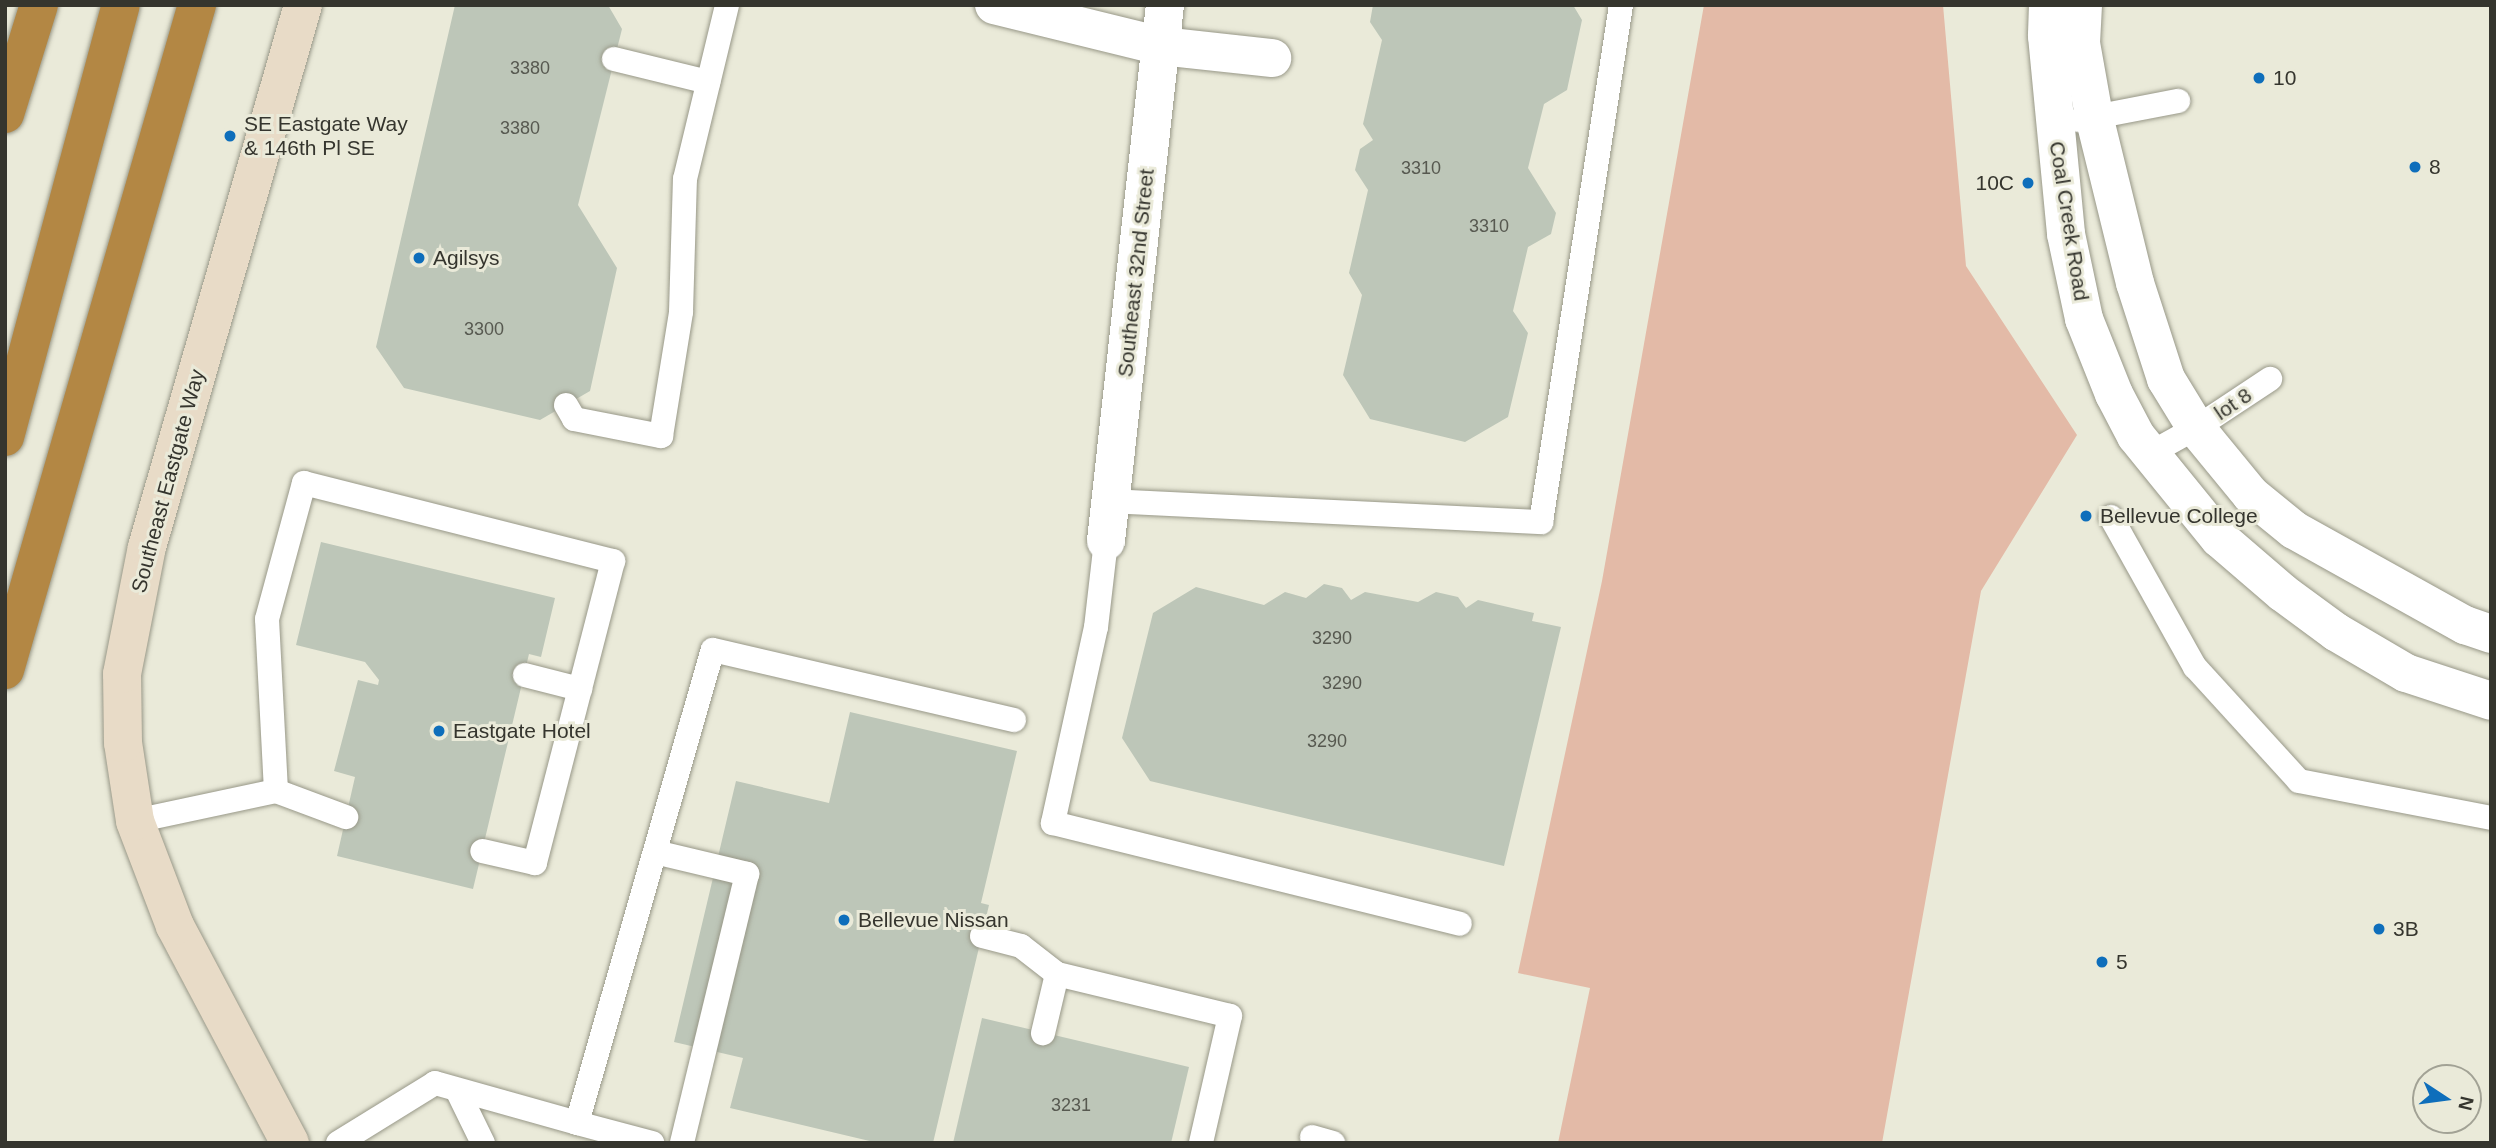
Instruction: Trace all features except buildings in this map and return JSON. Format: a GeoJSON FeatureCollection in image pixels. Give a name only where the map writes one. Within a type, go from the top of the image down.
{"type":"FeatureCollection","features":[{"type":"Feature","properties":{"kind":"highway"},"geometry":{"type":"LineString","coordinates":[[5,114],[39,5]]}},
{"type":"Feature","properties":{"kind":"highway"},"geometry":{"type":"LineString","coordinates":[[5,437],[121,5]]}},
{"type":"Feature","properties":{"kind":"highway"},"geometry":{"type":"LineString","coordinates":[[5,670],[197,5]]}},
{"type":"Feature","properties":{"kind":"main road","name":"Southeast Eastgate Way"},"geometry":{"type":"LineString","coordinates":[[290,1143],[175,926],[135,821],[123,743],[122,674],[147,547],[303,5]]}},
{"type":"Feature","properties":{"kind":"street"},"geometry":{"type":"LineString","coordinates":[[994,5],[1161,46],[1272,58]]}},
{"type":"Feature","properties":{"kind":"street","name":"Southeast 32nd Street"},"geometry":{"type":"LineString","coordinates":[[1106,541],[1166,5]]}},
{"type":"Feature","properties":{"kind":"street","name":"Coal Creek Road"},"geometry":{"type":"LineString","coordinates":[[2048,5],[2046,36],[2066,234],[2084,319],[2114,394],[2149,454],[2219,538],[2293,601],[2336,632],[2406,673],[2491,701]]}},
{"type":"Feature","properties":{"kind":"street","name":"Coal Creek Road"},"geometry":{"type":"LineString","coordinates":[[2084,5],[2081,43],[2094,116],[2135,283],[2166,379],[2196,428],[2251,495],[2294,530],[2465,625],[2491,634]]}},
{"type":"Feature","properties":{"kind":"lane"},"geometry":{"type":"LineString","coordinates":[[566,405],[575,419],[661,436],[681,312],[685,179],[727,5]]}},
{"type":"Feature","properties":{"kind":"lane"},"geometry":{"type":"LineString","coordinates":[[1110,501],[1541,522],[1621,5]]}},
{"type":"Feature","properties":{"kind":"lane"},"geometry":{"type":"LineString","coordinates":[[614,59],[708,82]]}},
{"type":"Feature","properties":{"kind":"lane"},"geometry":{"type":"LineString","coordinates":[[2055,126],[2178,101]]}},
{"type":"Feature","properties":{"kind":"lane","name":"lot 8"},"geometry":{"type":"LineString","coordinates":[[2149,454],[2196,428],[2270,379]]}},
{"type":"Feature","properties":{"kind":"lane"},"geometry":{"type":"LineString","coordinates":[[276,790],[267,620],[304,483],[613,561],[535,863],[482,851]]}},
{"type":"Feature","properties":{"kind":"lane"},"geometry":{"type":"LineString","coordinates":[[2111,517],[2195,667],[2299,781],[2491,818]]}},
{"type":"Feature","properties":{"kind":"lane"},"geometry":{"type":"LineString","coordinates":[[1106,541],[1096,627],[1053,823],[1460,924]]}},
{"type":"Feature","properties":{"kind":"lane"},"geometry":{"type":"LineString","coordinates":[[577,1123],[713,650],[1014,720]]}},
{"type":"Feature","properties":{"kind":"lane"},"geometry":{"type":"LineString","coordinates":[[525,675],[580,689]]}},
{"type":"Feature","properties":{"kind":"lane"},"geometry":{"type":"LineString","coordinates":[[135,821],[276,790],[346,817]]}},
{"type":"Feature","properties":{"kind":"lane"},"geometry":{"type":"LineString","coordinates":[[655,852],[747,874],[682,1143]]}},
{"type":"Feature","properties":{"kind":"lane"},"geometry":{"type":"LineString","coordinates":[[982,936],[1021,946],[1057,974],[1230,1016],[1201,1143]]}},
{"type":"Feature","properties":{"kind":"lane"},"geometry":{"type":"LineString","coordinates":[[1043,1033],[1057,974]]}},
{"type":"Feature","properties":{"kind":"lane"},"geometry":{"type":"LineString","coordinates":[[338,1143],[435,1083],[653,1143]]}},
{"type":"Feature","properties":{"kind":"lane"},"geometry":{"type":"LineString","coordinates":[[457,1090],[483,1143]]}},
{"type":"Feature","properties":{"kind":"shaded area"},"geometry":{"type":"Polygon","coordinates":[[[1704,5],[1943,5],[1966,266],[2077,435],[1981,591],[1882,1143],[1558,1143],[1590,988],[1518,973],[1602,581],[1704,5]]]}},
{"type":"Feature","properties":{"kind":"place","name":"10"},"geometry":{"type":"Point","coordinates":[2259,78]}},
{"type":"Feature","properties":{"kind":"place","name":"SE Eastgate Way & 146th Pl SE"},"geometry":{"type":"Point","coordinates":[230,136]}},
{"type":"Feature","properties":{"kind":"place","name":"8"},"geometry":{"type":"Point","coordinates":[2415,167]}},
{"type":"Feature","properties":{"kind":"place","name":"10C"},"geometry":{"type":"Point","coordinates":[2028,183]}},
{"type":"Feature","properties":{"kind":"place","name":"Agilsys"},"geometry":{"type":"Point","coordinates":[419,258]}},
{"type":"Feature","properties":{"kind":"place","name":"Bellevue College"},"geometry":{"type":"Point","coordinates":[2086,516]}},
{"type":"Feature","properties":{"kind":"place","name":"Eastgate Hotel"},"geometry":{"type":"Point","coordinates":[439,731]}},
{"type":"Feature","properties":{"kind":"place","name":"Bellevue Nissan"},"geometry":{"type":"Point","coordinates":[844,920]}},
{"type":"Feature","properties":{"kind":"place","name":"3B"},"geometry":{"type":"Point","coordinates":[2379,929]}},
{"type":"Feature","properties":{"kind":"place","name":"5"},"geometry":{"type":"Point","coordinates":[2102,962]}}]}
